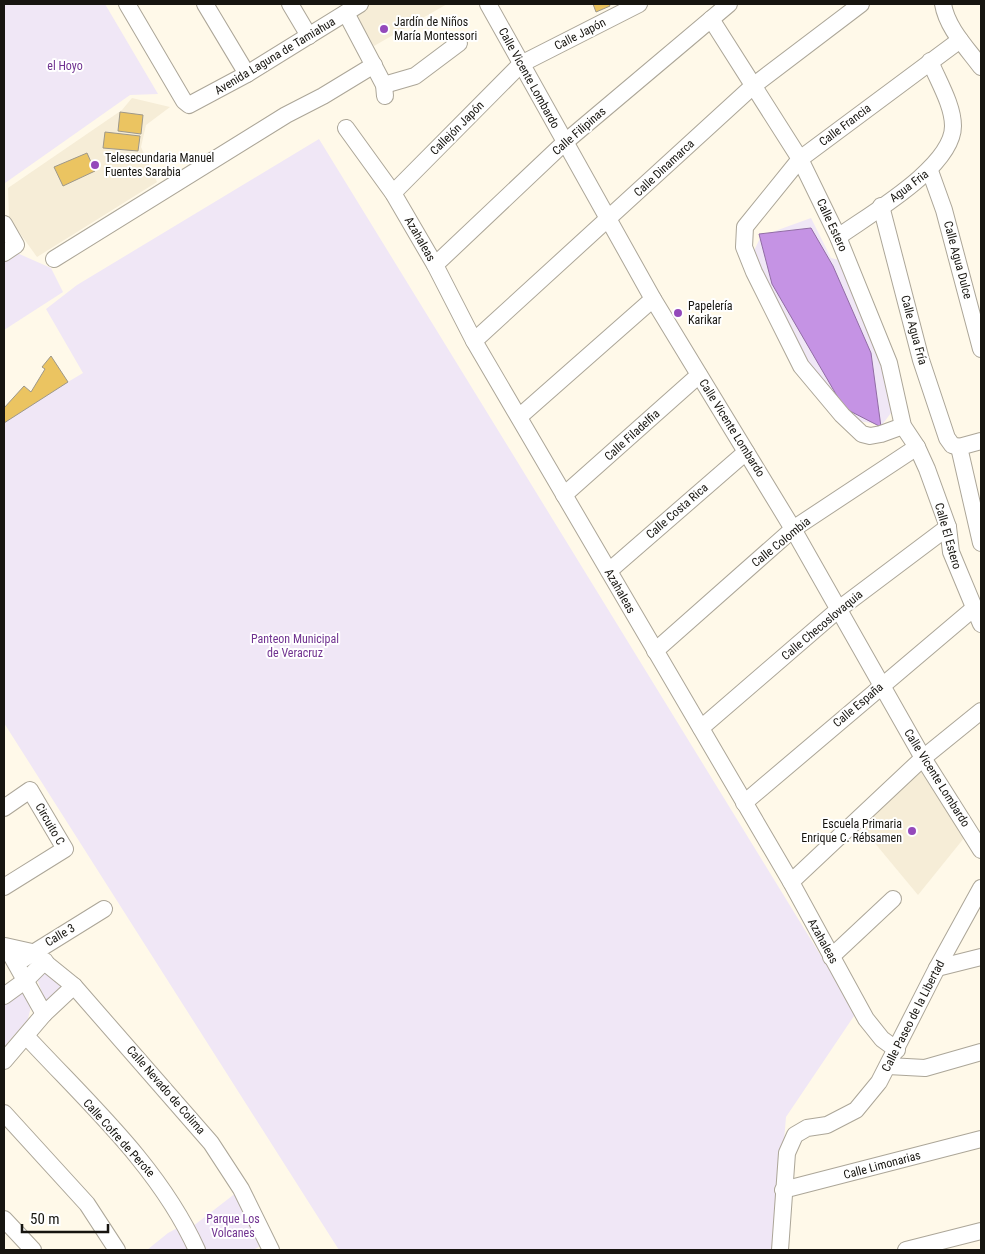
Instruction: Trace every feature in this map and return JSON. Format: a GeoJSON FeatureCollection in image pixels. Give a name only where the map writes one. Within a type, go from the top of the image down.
{"type":"FeatureCollection","features":[{"type":"Feature","properties":{"kind":"street","name":"Avenida Laguna de Tamiahua"},"geometry":{"type":"LineString","coordinates":[[127,4],[184,101],[189,105],[247,74],[360,4]]}},
{"type":"Feature","properties":{"kind":"street"},"geometry":{"type":"LineString","coordinates":[[204,4],[247,74]]}},
{"type":"Feature","properties":{"kind":"street"},"geometry":{"type":"LineString","coordinates":[[290,4],[309,36]]}},
{"type":"Feature","properties":{"kind":"street","name":"Calle Vicente Lombardo"},"geometry":{"type":"LineString","coordinates":[[488,4],[564,143],[653,298],[793,529],[922,758],[981,850]]}},
{"type":"Feature","properties":{"kind":"street","name":"Calle Japón"},"geometry":{"type":"LineString","coordinates":[[521,64],[639,4]]}},
{"type":"Feature","properties":{"kind":"street","name":"Calle Filipinas"},"geometry":{"type":"LineString","coordinates":[[434,265],[564,143],[729,4]]}},
{"type":"Feature","properties":{"kind":"street","name":"Calle Dinamarca"},"geometry":{"type":"LineString","coordinates":[[474,341],[753,86],[861,4]]}},
{"type":"Feature","properties":{"kind":"street"},"geometry":{"type":"LineString","coordinates":[[940,7],[960,40],[981,67]]}},
{"type":"Feature","properties":{"kind":"street"},"geometry":{"type":"LineString","coordinates":[[346,13],[374,65],[384,90],[415,76],[459,44]]}},
{"type":"Feature","properties":{"kind":"street","name":"Calle Estero"},"geometry":{"type":"LineString","coordinates":[[711,19],[800,159],[838,237],[889,362],[903,426],[917,447]]}},
{"type":"Feature","properties":{"kind":"street","name":"Calle Francia"},"geometry":{"type":"LineString","coordinates":[[903,426],[881,434],[870,436],[862,434],[842,415],[801,366],[744,247],[745,227],[800,159],[960,40]]}},
{"type":"Feature","properties":{"kind":"street","name":"Agua Fria"},"geometry":{"type":"LineString","coordinates":[[838,237],[930,171],[947,150],[953,133],[953,123],[949,106],[930,61]]}},
{"type":"Feature","properties":{"kind":"street","name":"Callejón Japón"},"geometry":{"type":"LineString","coordinates":[[393,193],[521,64]]}},
{"type":"Feature","properties":{"kind":"street"},"geometry":{"type":"LineString","coordinates":[[54,259],[278,120],[323,96],[374,65]]}},
{"type":"Feature","properties":{"kind":"street","name":"Azahaleas"},"geometry":{"type":"LineString","coordinates":[[346,128],[393,193],[474,341],[701,728],[866,1019],[882,1039],[897,1050]]}},
{"type":"Feature","properties":{"kind":"street","name":"Calle Agua Dulce"},"geometry":{"type":"LineString","coordinates":[[930,171],[944,210],[981,349]]}},
{"type":"Feature","properties":{"kind":"street","name":"Calle Agua Fría"},"geometry":{"type":"LineString","coordinates":[[881,206],[921,360],[947,438],[952,444],[959,447]]}},
{"type":"Feature","properties":{"kind":"street"},"geometry":{"type":"LineString","coordinates":[[4,224],[10,249]]}},
{"type":"Feature","properties":{"kind":"street"},"geometry":{"type":"LineString","coordinates":[[519,417],[653,298]]}},
{"type":"Feature","properties":{"kind":"street","name":"Calle Filadelfia"},"geometry":{"type":"LineString","coordinates":[[564,495],[699,375]]}},
{"type":"Feature","properties":{"kind":"street"},"geometry":{"type":"LineString","coordinates":[[981,441],[959,447],[981,543]]}},
{"type":"Feature","properties":{"kind":"street","name":"Calle El Estero"},"geometry":{"type":"LineString","coordinates":[[917,447],[948,527],[951,552],[973,609],[981,624]]}},
{"type":"Feature","properties":{"kind":"street","name":"Calle Colombia"},"geometry":{"type":"LineString","coordinates":[[655,651],[793,529],[917,447]]}},
{"type":"Feature","properties":{"kind":"street","name":"Calle Costa Rica"},"geometry":{"type":"LineString","coordinates":[[609,571],[746,452]]}},
{"type":"Feature","properties":{"kind":"street","name":"Calle Checoslovaquia"},"geometry":{"type":"LineString","coordinates":[[701,728],[839,609],[948,527]]}},
{"type":"Feature","properties":{"kind":"street","name":"Calle España"},"geometry":{"type":"LineString","coordinates":[[744,803],[973,609]]}},
{"type":"Feature","properties":{"kind":"street"},"geometry":{"type":"LineString","coordinates":[[790,882],[922,758],[981,711]]}},
{"type":"Feature","properties":{"kind":"street","name":"Circuito C"},"geometry":{"type":"LineString","coordinates":[[4,808],[30,790],[65,848],[4,887]]}},
{"type":"Feature","properties":{"kind":"street","name":"Calle Paseo de la Libertad"},"geometry":{"type":"LineString","coordinates":[[780,1250],[787,1153],[795,1135],[807,1128],[827,1125],[856,1110],[879,1082],[897,1050],[937,968],[981,888]]}},
{"type":"Feature","properties":{"kind":"street"},"geometry":{"type":"LineString","coordinates":[[831,956],[893,898]]}},
{"type":"Feature","properties":{"kind":"street","name":"Calle 3"},"geometry":{"type":"LineString","coordinates":[[17,963],[104,909]]}},
{"type":"Feature","properties":{"kind":"street"},"geometry":{"type":"LineString","coordinates":[[4,946],[32,952]]}},
{"type":"Feature","properties":{"kind":"street"},"geometry":{"type":"LineString","coordinates":[[4,946],[17,963],[44,1014]]}},
{"type":"Feature","properties":{"kind":"street","name":"Calle Nevado de Colima"},"geometry":{"type":"LineString","coordinates":[[32,952],[74,986],[211,1142],[241,1189],[271,1250]]}},
{"type":"Feature","properties":{"kind":"street"},"geometry":{"type":"LineString","coordinates":[[937,968],[981,957]]}},
{"type":"Feature","properties":{"kind":"street"},"geometry":{"type":"LineString","coordinates":[[4,996],[26,980],[45,961]]}},
{"type":"Feature","properties":{"kind":"street"},"geometry":{"type":"LineString","coordinates":[[4,1061],[44,1014],[74,986]]}},
{"type":"Feature","properties":{"kind":"street","name":"Calle Cofre de Perote"},"geometry":{"type":"LineString","coordinates":[[26,1036],[140,1159],[173,1202],[197,1250]]}},
{"type":"Feature","properties":{"kind":"street"},"geometry":{"type":"LineString","coordinates":[[888,1066],[925,1068],[981,1052]]}},
{"type":"Feature","properties":{"kind":"street"},"geometry":{"type":"LineString","coordinates":[[4,1113],[87,1204],[117,1250]]}},
{"type":"Feature","properties":{"kind":"street","name":"Calle Limonarias"},"geometry":{"type":"LineString","coordinates":[[783,1190],[981,1139]]}},
{"type":"Feature","properties":{"kind":"street"},"geometry":{"type":"LineString","coordinates":[[4,1219],[33,1250]]}},
{"type":"Feature","properties":{"kind":"street"},"geometry":{"type":"LineString","coordinates":[[906,1250],[981,1231]]}},
{"type":"Feature","properties":{"kind":"shaded area","name":"Jardín de Niños María Montessori"},"geometry":{"type":"Polygon","coordinates":[[[369,4],[447,4],[374,46],[354,12],[369,4]]]}},
{"type":"Feature","properties":{"kind":"shaded area","name":"Telesecundaria Manuel Fuentes Sarabia"},"geometry":{"type":"Polygon","coordinates":[[[132,98],[170,107],[146,125],[141,147],[157,182],[37,257],[9,218],[8,188],[122,110],[132,98]]]}},
{"type":"Feature","properties":{"kind":"shaded area"},"geometry":{"type":"Polygon","coordinates":[[[811,228],[833,266],[871,353],[881,427],[844,408],[772,284],[759,234],[811,228]]]}},
{"type":"Feature","properties":{"kind":"shaded area","name":"Escuela Primaria Enrique C. Rébsamen"},"geometry":{"type":"Polygon","coordinates":[[[919,769],[964,838],[918,895],[859,824],[919,769]]]}},
{"type":"Feature","properties":{"kind":"green space","name":"el Hoyo"},"geometry":{"type":"Polygon","coordinates":[[[4,4],[105,4],[158,94],[130,95],[5,183],[4,4]]]}},
{"type":"Feature","properties":{"kind":"green space","name":"Panteon Municipal de Veracruz"},"geometry":{"type":"Polygon","coordinates":[[[319,139],[856,1013],[786,1117],[775,1250],[339,1250],[4,723],[4,420],[83,373],[46,309],[77,285],[319,139]]]}},
{"type":"Feature","properties":{"kind":"green space"},"geometry":{"type":"Polygon","coordinates":[[[811,218],[831,258],[848,262],[902,398],[882,425],[847,419],[821,396],[752,255],[761,236],[811,218]]]}},
{"type":"Feature","properties":{"kind":"green space"},"geometry":{"type":"Polygon","coordinates":[[[17,253],[51,268],[63,292],[4,330],[4,261],[17,253]]]}},
{"type":"Feature","properties":{"kind":"green space"},"geometry":{"type":"Polygon","coordinates":[[[47,966],[67,986],[45,1001],[36,976],[47,966]]]}},
{"type":"Feature","properties":{"kind":"green space"},"geometry":{"type":"Polygon","coordinates":[[[22,986],[32,1002],[28,1019],[4,1047],[4,1001],[22,986]]]}},
{"type":"Feature","properties":{"kind":"green space","name":"Parque Los Volcanes"},"geometry":{"type":"Polygon","coordinates":[[[241,1189],[268,1243],[252,1250],[147,1250],[168,1233],[185,1224],[188,1230],[241,1189]]]}},
{"type":"Feature","properties":{"kind":"building"},"geometry":{"type":"Polygon","coordinates":[[[593,4],[609,4],[610,6],[596,12],[593,4]]]}},
{"type":"Feature","properties":{"kind":"building"},"geometry":{"type":"Polygon","coordinates":[[[120,112],[143,115],[141,134],[118,131],[120,112]]]}},
{"type":"Feature","properties":{"kind":"building"},"geometry":{"type":"Polygon","coordinates":[[[105,132],[140,136],[138,151],[103,148],[105,132]]]}},
{"type":"Feature","properties":{"kind":"building"},"geometry":{"type":"Polygon","coordinates":[[[87,153],[95,171],[63,186],[54,167],[87,153]]]}},
{"type":"Feature","properties":{"kind":"building"},"geometry":{"type":"Polygon","coordinates":[[[51,356],[68,382],[4,423],[4,408],[24,386],[31,392],[45,369],[42,367],[51,356]]]}},
{"type":"Feature","properties":{"kind":"place","name":"Jardín de Niños María Montessori"},"geometry":{"type":"Point","coordinates":[384,29]}},
{"type":"Feature","properties":{"kind":"place","name":"Telesecundaria Manuel Fuentes Sarabia"},"geometry":{"type":"Point","coordinates":[95,165]}},
{"type":"Feature","properties":{"kind":"place","name":"Papelería Karikar"},"geometry":{"type":"Point","coordinates":[678,313]}},
{"type":"Feature","properties":{"kind":"place","name":"Escuela Primaria Enrique C. Rébsamen"},"geometry":{"type":"Point","coordinates":[912,831]}}]}
